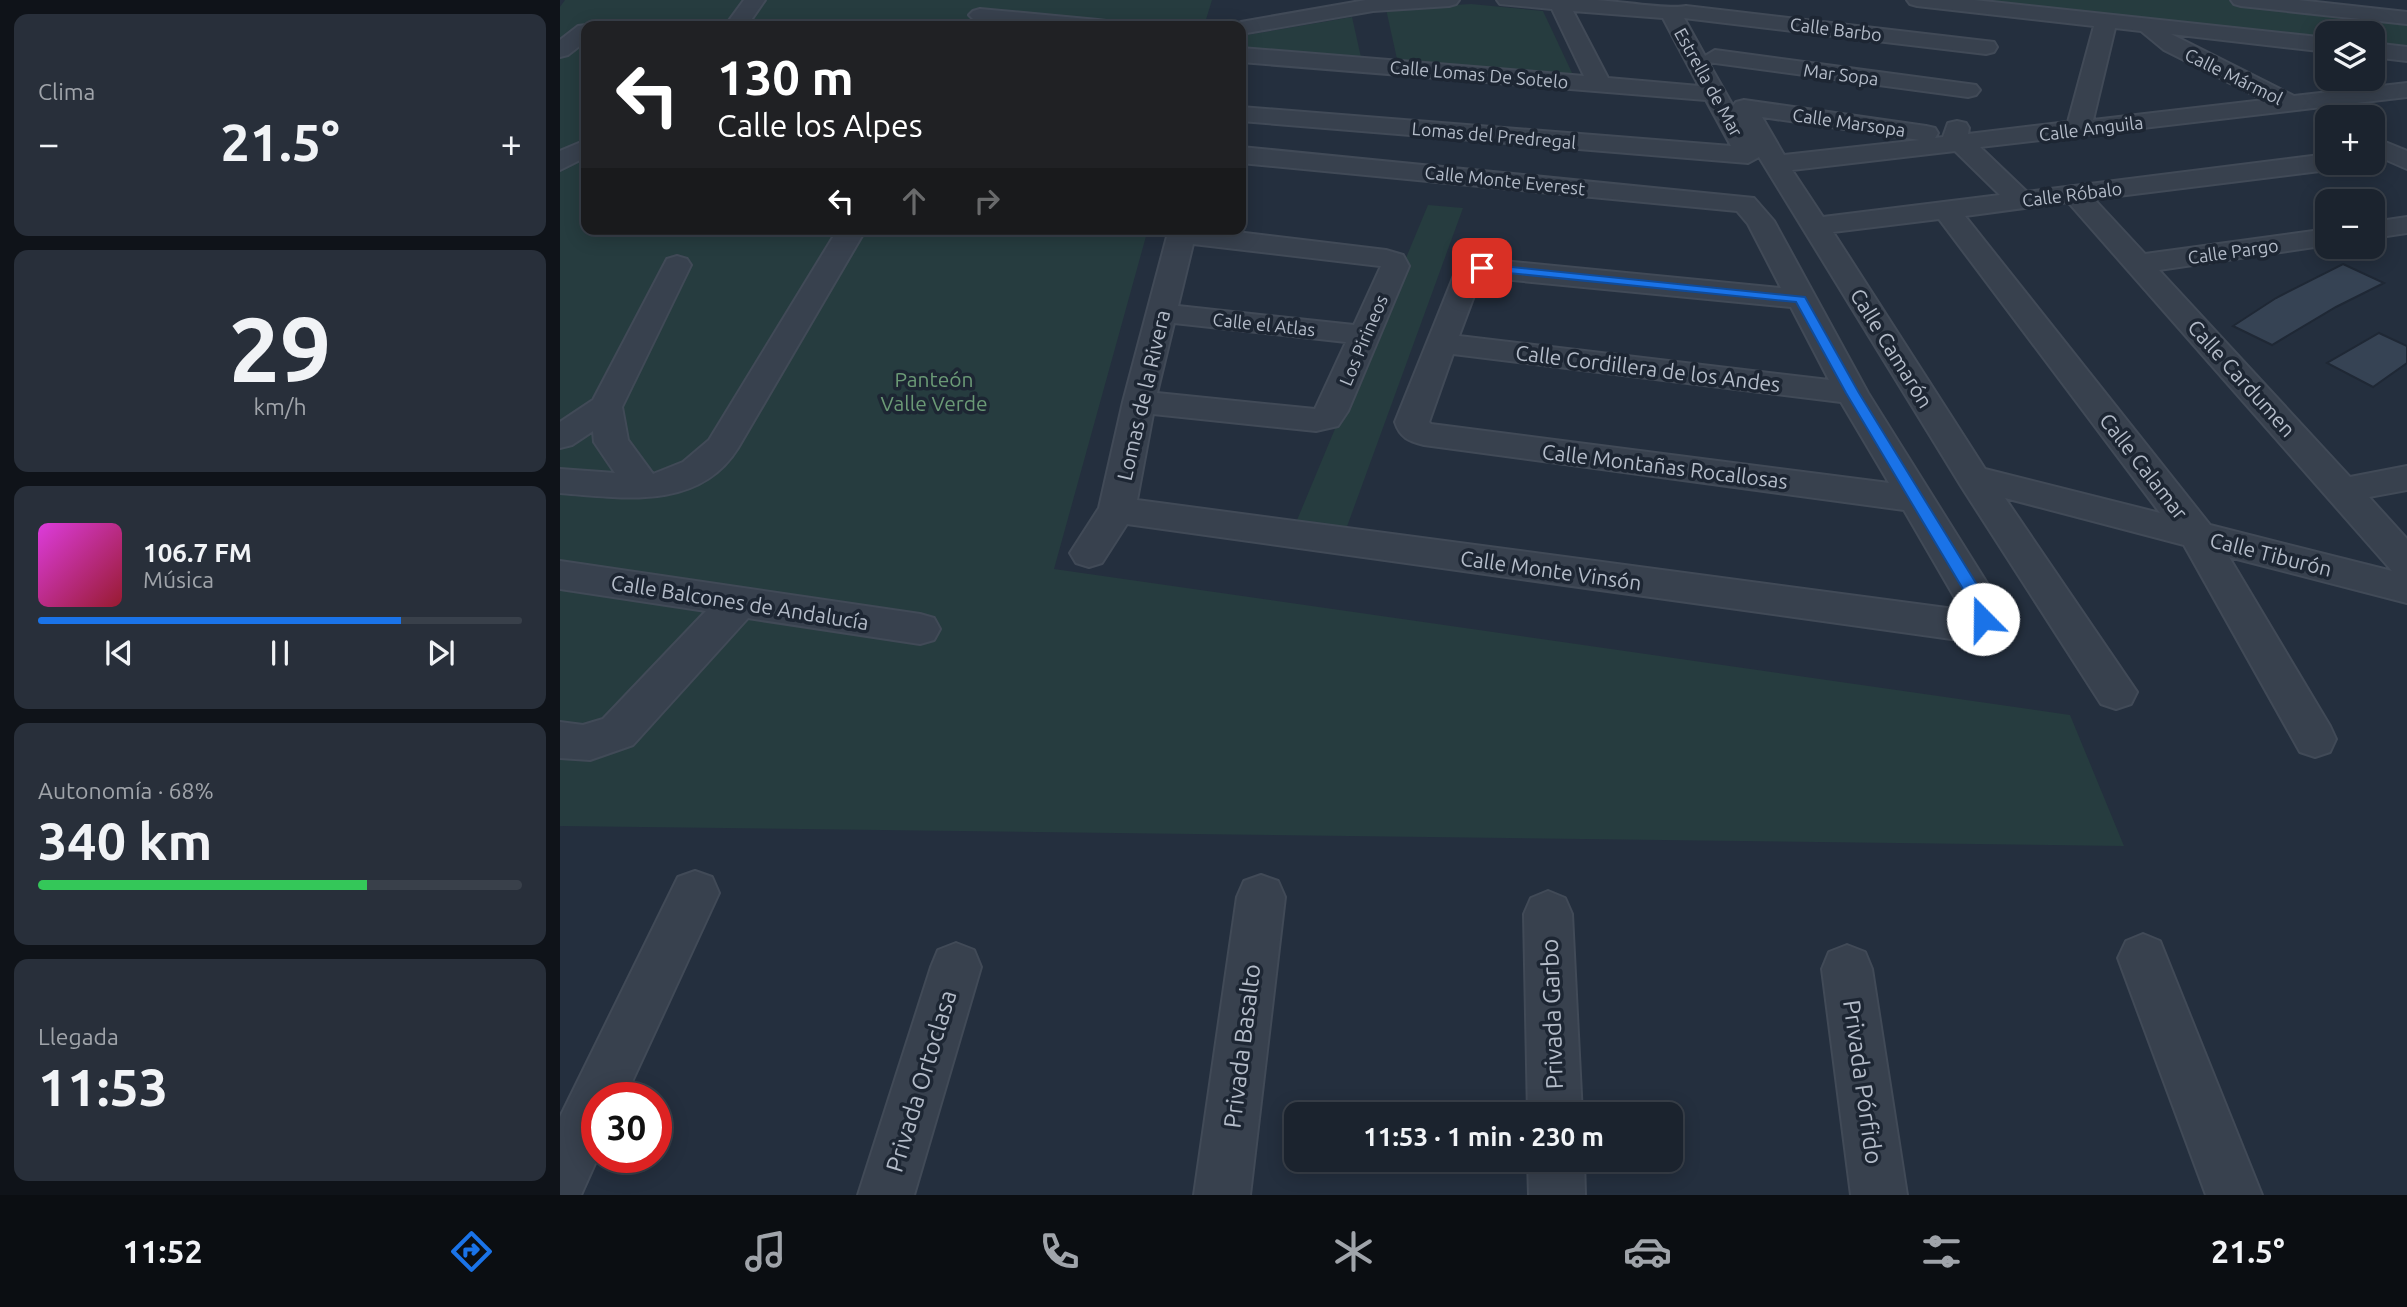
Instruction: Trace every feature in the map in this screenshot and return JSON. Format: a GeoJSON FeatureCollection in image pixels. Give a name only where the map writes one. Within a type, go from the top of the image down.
{"type":"FeatureCollection","features":[{"type":"Feature","properties":{"kind":"street"},"geometry":{"type":"LineString","coordinates":[[740,21],[755,0]]}},
{"type":"Feature","properties":{"kind":"street"},"geometry":{"type":"LineString","coordinates":[[1246,21],[1373,5],[1449,0]]}},
{"type":"Feature","properties":{"kind":"street","name":"Calle Barbo"},"geometry":{"type":"LineString","coordinates":[[1507,0],[1676,8],[1986,47]]}},
{"type":"Feature","properties":{"kind":"street"},"geometry":{"type":"LineString","coordinates":[[1917,0],[2315,44]]}},
{"type":"Feature","properties":{"kind":"street"},"geometry":{"type":"LineString","coordinates":[[2139,0],[2143,25]]}},
{"type":"Feature","properties":{"kind":"street"},"geometry":{"type":"LineString","coordinates":[[2241,0],[2407,18]]}},
{"type":"Feature","properties":{"kind":"street"},"geometry":{"type":"LineString","coordinates":[[1559,3],[1600,85]]}},
{"type":"Feature","properties":{"kind":"street"},"geometry":{"type":"LineString","coordinates":[[1373,5],[1388,66]]}},
{"type":"Feature","properties":{"kind":"street","name":"Calle Camarón"},"geometry":{"type":"LineString","coordinates":[[1676,8],[1715,57],[1744,107],[1762,160],[1817,226],[1973,478],[2116,692]]}},
{"type":"Feature","properties":{"kind":"street","name":"Estrella de Mar"},"geometry":{"type":"LineString","coordinates":[[1676,8],[1716,94],[1762,160]]}},
{"type":"Feature","properties":{"kind":"street"},"geometry":{"type":"LineString","coordinates":[[2006,10],[1986,47],[1968,90],[1958,139],[2021,201]]}},
{"type":"Feature","properties":{"kind":"street"},"geometry":{"type":"LineString","coordinates":[[981,14],[1049,21]]}},
{"type":"Feature","properties":{"kind":"street"},"geometry":{"type":"LineString","coordinates":[[2078,130],[2106,21]]}},
{"type":"Feature","properties":{"kind":"street","name":"Calle Mármol"},"geometry":{"type":"LineString","coordinates":[[2143,25],[2172,46],[2315,116]]}},
{"type":"Feature","properties":{"kind":"street"},"geometry":{"type":"LineString","coordinates":[[560,28],[581,30]]}},
{"type":"Feature","properties":{"kind":"street"},"geometry":{"type":"LineString","coordinates":[[560,50],[581,34]]}},
{"type":"Feature","properties":{"kind":"street"},"geometry":{"type":"LineString","coordinates":[[2385,51],[2407,54]]}},
{"type":"Feature","properties":{"kind":"street","name":"Calle Lomas De Sotelo"},"geometry":{"type":"LineString","coordinates":[[1246,55],[1716,94]]}},
{"type":"Feature","properties":{"kind":"street","name":"Mar Sopa"},"geometry":{"type":"LineString","coordinates":[[1715,57],[1968,90]]}},
{"type":"Feature","properties":{"kind":"street","name":"Calle Anguila"},"geometry":{"type":"LineString","coordinates":[[1762,160],[1958,139],[2078,130],[2407,90]]}},
{"type":"Feature","properties":{"kind":"street","name":"Calle Marsopa"},"geometry":{"type":"LineString","coordinates":[[1744,107],[1958,139]]}},
{"type":"Feature","properties":{"kind":"street","name":"Lomas del Predregal"},"geometry":{"type":"LineString","coordinates":[[1246,114],[1762,160]]}},
{"type":"Feature","properties":{"kind":"street"},"geometry":{"type":"LineString","coordinates":[[560,162],[581,149]]}},
{"type":"Feature","properties":{"kind":"street","name":"Calle Monte Everest"},"geometry":{"type":"LineString","coordinates":[[1246,155],[1738,203],[1751,208],[1853,393],[1981,606],[1983,619]]}},
{"type":"Feature","properties":{"kind":"street","name":"Calle Róbalo"},"geometry":{"type":"LineString","coordinates":[[1817,226],[2315,164]]}},
{"type":"Feature","properties":{"kind":"street","name":"Calle Monte Everest"},"geometry":{"type":"LineString","coordinates":[[1246,169],[1760,221]]}},
{"type":"Feature","properties":{"kind":"street","name":"Calle Cardumen"},"geometry":{"type":"LineString","coordinates":[[2076,194],[2407,563]]}},
{"type":"Feature","properties":{"kind":"street","name":"Calle Calamar"},"geometry":{"type":"LineString","coordinates":[[1947,211],[2197,535],[2315,739]]}},
{"type":"Feature","properties":{"kind":"street"},"geometry":{"type":"LineString","coordinates":[[2385,228],[2407,225]]}},
{"type":"Feature","properties":{"kind":"street"},"geometry":{"type":"LineString","coordinates":[[560,481],[644,487],[665,485],[692,474],[708,462],[720,448],[848,235]]}},
{"type":"Feature","properties":{"kind":"street","name":"Lomas de la Rivera"},"geometry":{"type":"LineString","coordinates":[[1089,554],[1117,510],[1139,402],[1182,235]]}},
{"type":"Feature","properties":{"kind":"street","name":"Los Pirineos"},"geometry":{"type":"LineString","coordinates":[[1139,402],[1317,420],[1326,418],[1332,411],[1395,266],[1393,261],[1386,258],[1206,235]]}},
{"type":"Feature","properties":{"kind":"street","name":"Calle Pargo"},"geometry":{"type":"LineString","coordinates":[[2138,264],[2315,239]]}},
{"type":"Feature","properties":{"kind":"street"},"geometry":{"type":"LineString","coordinates":[[560,436],[606,407],[677,265]]}},
{"type":"Feature","properties":{"kind":"street"},"geometry":{"type":"LineString","coordinates":[[1443,342],[1469,269],[1482,268],[1801,299]]}},
{"type":"Feature","properties":{"kind":"street","name":"Calle el Atlas"},"geometry":{"type":"LineString","coordinates":[[1162,313],[1365,335]]}},
{"type":"Feature","properties":{"kind":"street","name":"Calle Cordillera de los Andes"},"geometry":{"type":"LineString","coordinates":[[1443,342],[1853,393]]}},
{"type":"Feature","properties":{"kind":"street","name":"Calle Montañas Rocallosas"},"geometry":{"type":"LineString","coordinates":[[1443,342],[1412,422],[1414,429],[1424,434],[1917,499]]}},
{"type":"Feature","properties":{"kind":"street"},"geometry":{"type":"LineString","coordinates":[[606,407],[611,442],[644,487]]}},
{"type":"Feature","properties":{"kind":"street","name":"Calle Tiburón"},"geometry":{"type":"LineString","coordinates":[[1973,478],[2407,589]]}},
{"type":"Feature","properties":{"kind":"street"},"geometry":{"type":"LineString","coordinates":[[2344,490],[2407,478]]}},
{"type":"Feature","properties":{"kind":"street","name":"Calle Monte Vinsón"},"geometry":{"type":"LineString","coordinates":[[1117,510],[1973,627],[1983,619]]}},
{"type":"Feature","properties":{"kind":"street","name":"Calle Balcones de Andalucía"},"geometry":{"type":"LineString","coordinates":[[560,575],[920,629]]}},
{"type":"Feature","properties":{"kind":"street"},"geometry":{"type":"LineString","coordinates":[[560,740],[588,744],[604,740],[634,717],[739,602]]}},
{"type":"Feature","properties":{"kind":"street"},"geometry":{"type":"LineString","coordinates":[[605,1082],[695,893]]}},
{"type":"Feature","properties":{"kind":"street","name":"Privada Basalto"},"geometry":{"type":"LineString","coordinates":[[1222,1195],[1261,897]]}},
{"type":"Feature","properties":{"kind":"street","name":"Privada Garbo"},"geometry":{"type":"LineString","coordinates":[[1548,914],[1555,1102]]}},
{"type":"Feature","properties":{"kind":"street"},"geometry":{"type":"LineString","coordinates":[[2143,958],[2234,1195]]}},
{"type":"Feature","properties":{"kind":"street","name":"Privada Ortoclasa"},"geometry":{"type":"LineString","coordinates":[[886,1195],[956,967]]}},
{"type":"Feature","properties":{"kind":"street","name":"Privada Pórfido"},"geometry":{"type":"LineString","coordinates":[[1847,969],[1879,1195]]}},
{"type":"Feature","properties":{"kind":"street"},"geometry":{"type":"LineString","coordinates":[[560,1177],[581,1132]]}},
{"type":"Feature","properties":{"kind":"street"},"geometry":{"type":"LineString","coordinates":[[1556,1172],[1557,1195]]}},
{"type":"Feature","properties":{"kind":"green space","name":"Panteón Valle Verde"},"geometry":{"type":"Polygon","coordinates":[[[565,0],[1212,0],[1206,21],[581,21],[581,235],[1146,235],[1054,569],[2070,715],[2124,846],[560,826],[560,7],[565,0]]]}},
{"type":"Feature","properties":{"kind":"green space"},"geometry":{"type":"Polygon","coordinates":[[[1917,0],[2239,0],[2407,18],[2407,54],[2385,51],[2385,21],[2315,21],[2315,44],[1917,0]]]}},
{"type":"Feature","properties":{"kind":"green space"},"geometry":{"type":"Polygon","coordinates":[[[1471,4],[1543,11],[1573,75],[1397,59],[1386,9],[1471,4]]]}},
{"type":"Feature","properties":{"kind":"green space"},"geometry":{"type":"Polygon","coordinates":[[[1352,17],[1362,62],[1246,53],[1246,35],[1352,17]]]}},
{"type":"Feature","properties":{"kind":"green space"},"geometry":{"type":"Polygon","coordinates":[[[1428,205],[1463,208],[1345,532],[1295,525],[1428,205]]]}},
{"type":"Feature","properties":{"kind":"building"},"geometry":{"type":"Polygon","coordinates":[[[2343,264],[2384,283],[2336,307],[2272,345],[2233,326],[2276,298],[2343,264]]]}},
{"type":"Feature","properties":{"kind":"building"},"geometry":{"type":"Polygon","coordinates":[[[2379,333],[2407,346],[2407,363],[2373,387],[2327,363],[2379,333]]]}},
{"type":"Feature","properties":{"kind":"route"},"geometry":{"type":"LineString","coordinates":[[1482,268],[1801,299],[1853,393],[1981,606],[1983,619]]}}]}
